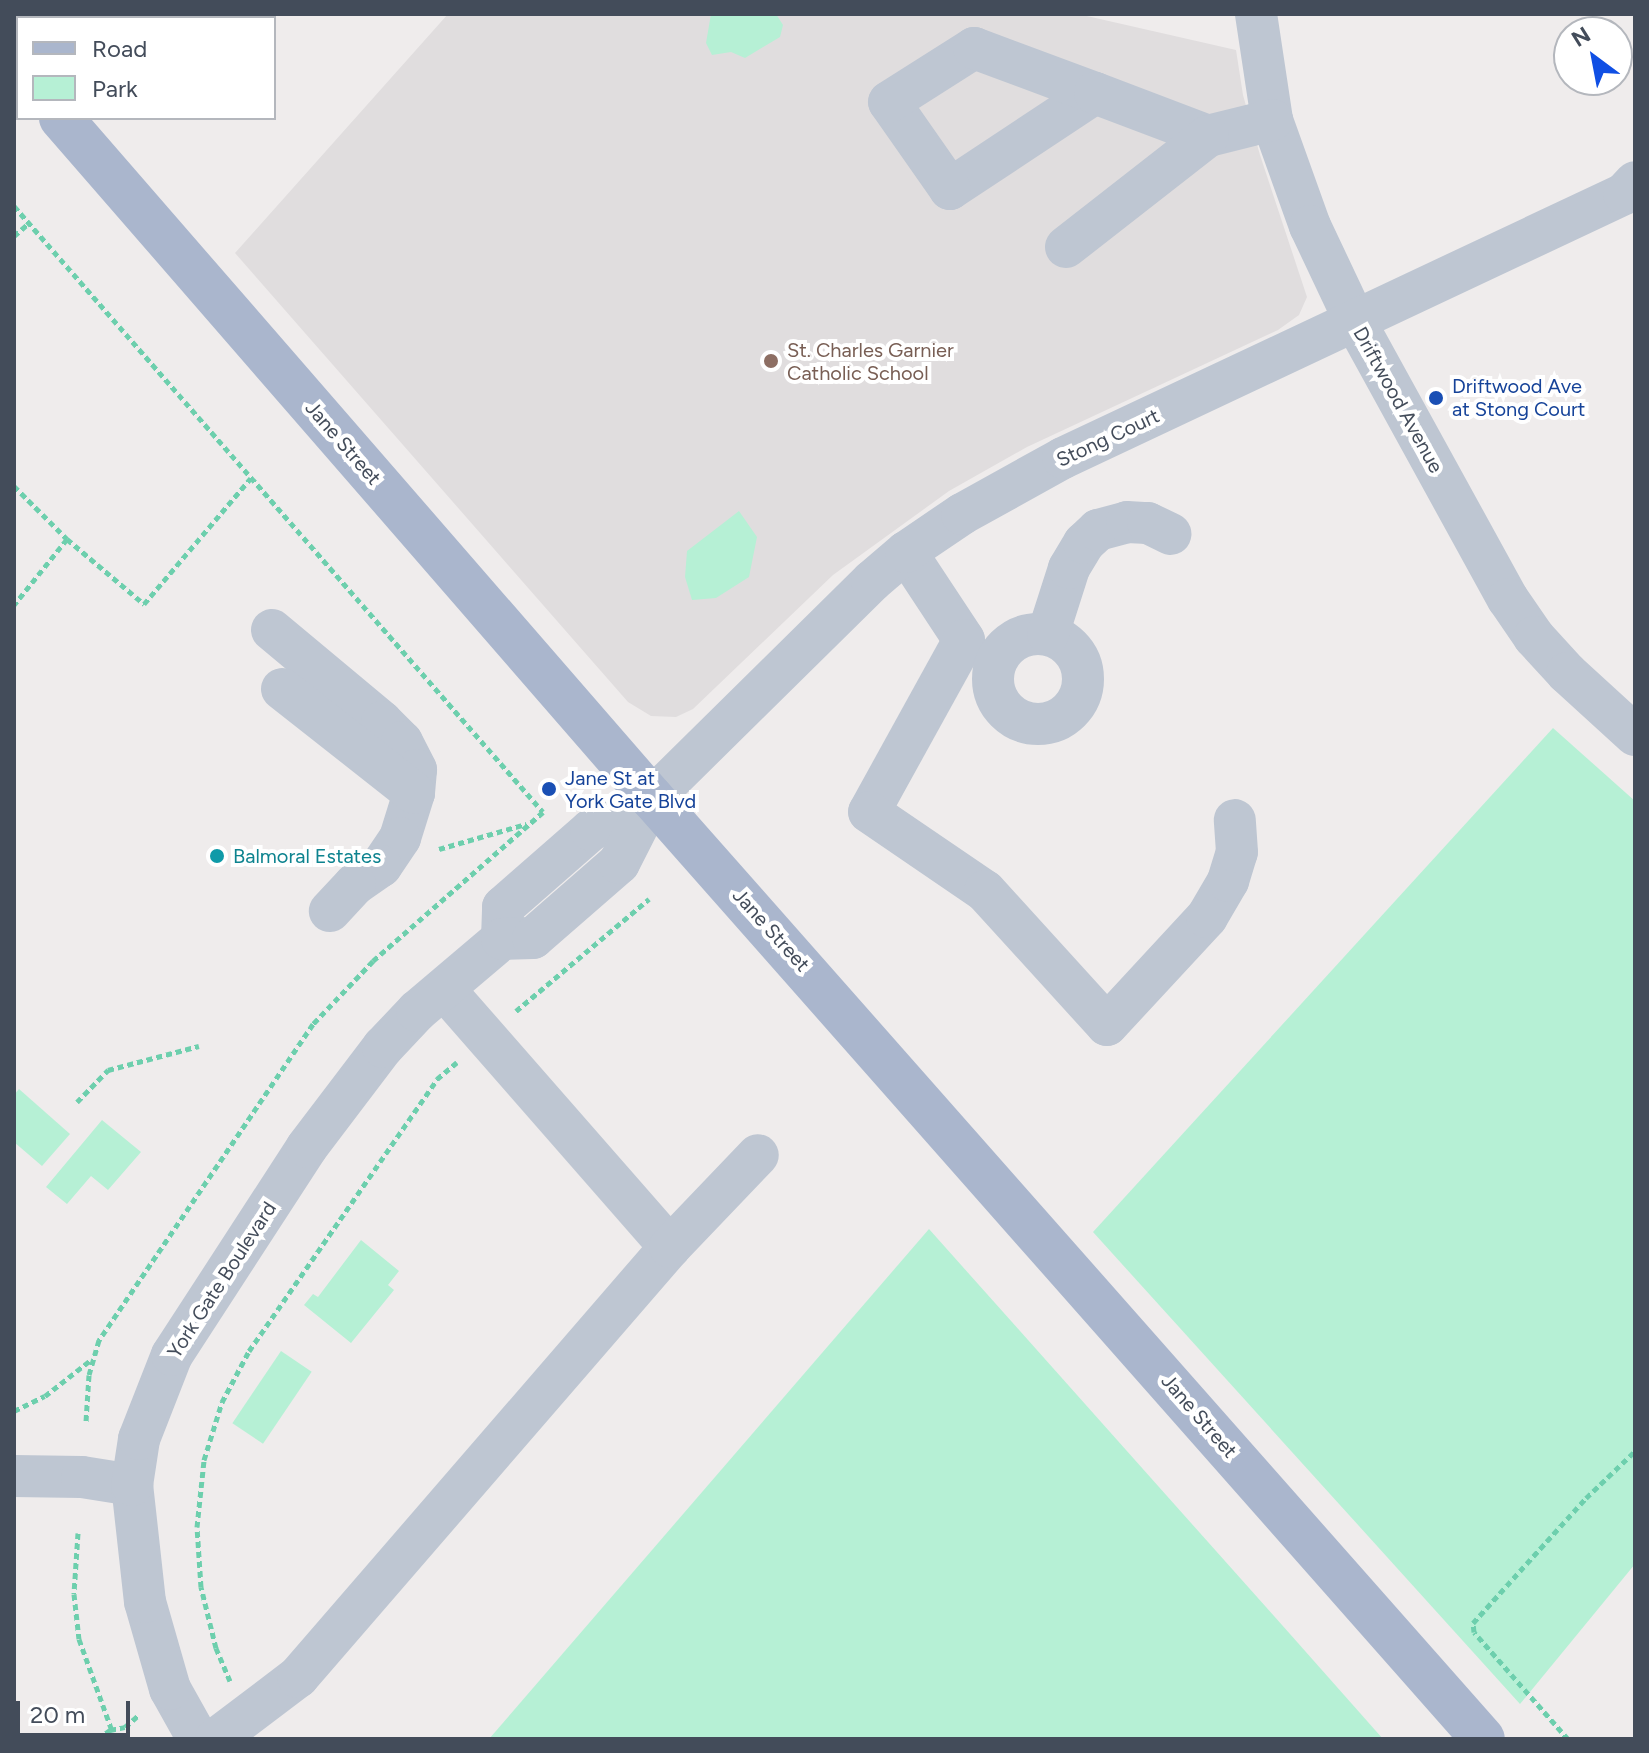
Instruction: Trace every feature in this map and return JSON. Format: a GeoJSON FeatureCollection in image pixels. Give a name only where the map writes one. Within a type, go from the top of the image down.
{"type":"FeatureCollection","features":[{"type":"Feature","properties":{"kind":"main road","name":"Jane Street"},"geometry":{"type":"LineString","coordinates":[[63,120],[652,798],[1483,1739]]}},
{"type":"Feature","properties":{"kind":"street","name":"Driftwood Avenue"},"geometry":{"type":"LineString","coordinates":[[1256,14],[1272,120],[1310,226],[1355,321],[1508,599],[1534,637],[1567,673],[1635,735]]}},
{"type":"Feature","properties":{"kind":"street"},"geometry":{"type":"LineString","coordinates":[[1095,93],[1208,136]]}},
{"type":"Feature","properties":{"kind":"street"},"geometry":{"type":"LineString","coordinates":[[1066,247],[1208,136],[1272,120]]}},
{"type":"Feature","properties":{"kind":"street","name":"Stong Court"},"geometry":{"type":"LineString","coordinates":[[652,798],[872,581],[906,552],[962,514],[1063,458],[1624,194],[1635,182]]}},
{"type":"Feature","properties":{"kind":"street"},"geometry":{"type":"LineString","coordinates":[[1048,634],[1069,568],[1084,543],[1098,530],[1127,522],[1148,523],[1171,534]]}},
{"type":"Feature","properties":{"kind":"street"},"geometry":{"type":"LineString","coordinates":[[906,552],[980,652],[995,693],[1012,716],[1039,725],[1066,715],[1082,690],[1080,661],[1062,640],[1048,634],[1022,636],[1001,652],[980,652]]}},
{"type":"Feature","properties":{"kind":"street"},"geometry":{"type":"LineString","coordinates":[[272,630],[402,742],[416,770],[414,793],[400,838],[381,866],[355,884],[330,911]]}},
{"type":"Feature","properties":{"kind":"street"},"geometry":{"type":"LineString","coordinates":[[980,652],[869,812],[985,891],[1107,1025],[1207,917],[1228,881],[1237,852],[1235,820]]}},
{"type":"Feature","properties":{"kind":"street"},"geometry":{"type":"LineString","coordinates":[[282,689],[414,793]]}},
{"type":"Feature","properties":{"kind":"street","name":"York Gate Boulevard"},"geometry":{"type":"LineString","coordinates":[[198,1739],[170,1689],[145,1602],[132,1485],[139,1439],[172,1355],[213,1286],[348,1088],[391,1038],[502,939],[533,938],[619,863],[652,798]]}},
{"type":"Feature","properties":{"kind":"street"},"geometry":{"type":"LineString","coordinates":[[444,989],[670,1247]]}},
{"type":"Feature","properties":{"kind":"street"},"geometry":{"type":"LineString","coordinates":[[216,1739],[298,1677],[670,1247],[758,1155]]}},
{"type":"Feature","properties":{"kind":"street"},"geometry":{"type":"LineString","coordinates":[[14,1476],[82,1477],[132,1485]]}},
{"type":"Feature","properties":{"kind":"path"},"geometry":{"type":"LineString","coordinates":[[14,206],[543,812],[373,961],[313,1024],[107,1328],[93,1359],[86,1422]]}},
{"type":"Feature","properties":{"kind":"path"},"geometry":{"type":"LineString","coordinates":[[14,236],[29,223]]}},
{"type":"Feature","properties":{"kind":"path"},"geometry":{"type":"LineString","coordinates":[[14,486],[67,539],[144,604],[251,478]]}},
{"type":"Feature","properties":{"kind":"path"},"geometry":{"type":"LineString","coordinates":[[14,605],[67,539]]}},
{"type":"Feature","properties":{"kind":"path"},"geometry":{"type":"LineString","coordinates":[[381,866],[530,823]]}},
{"type":"Feature","properties":{"kind":"path"},"geometry":{"type":"LineString","coordinates":[[250,1713],[231,1684],[216,1648],[201,1587],[199,1496],[204,1460],[222,1402],[249,1351],[437,1079],[649,899]]}},
{"type":"Feature","properties":{"kind":"path"},"geometry":{"type":"LineString","coordinates":[[77,1102],[108,1070],[199,1046]]}},
{"type":"Feature","properties":{"kind":"path"},"geometry":{"type":"LineString","coordinates":[[14,1411],[45,1396],[93,1359]]}},
{"type":"Feature","properties":{"kind":"path"},"geometry":{"type":"LineString","coordinates":[[1568,1739],[1474,1632],[1473,1623],[1586,1498],[1635,1451]]}},
{"type":"Feature","properties":{"kind":"path"},"geometry":{"type":"LineString","coordinates":[[78,1533],[74,1594],[79,1639],[115,1739]]}},
{"type":"Feature","properties":{"kind":"shaded area","name":"St. Charles Garnier Catholic School"},"geometry":{"type":"Polygon","coordinates":[[[448,14],[1078,14],[1236,50],[1243,95],[1260,155],[1307,297],[1299,315],[1278,330],[1027,447],[949,491],[833,575],[693,709],[676,717],[651,716],[628,702],[235,253],[448,14]]]}},
{"type":"Feature","properties":{"kind":"green space"},"geometry":{"type":"Polygon","coordinates":[[[711,14],[776,14],[783,25],[780,37],[745,58],[731,52],[712,55],[706,43],[711,14]]]}},
{"type":"Feature","properties":{"kind":"green space"},"geometry":{"type":"Polygon","coordinates":[[[739,511],[757,537],[749,577],[716,598],[692,600],[685,577],[687,551],[739,511]]]}},
{"type":"Feature","properties":{"kind":"green space"},"geometry":{"type":"Polygon","coordinates":[[[1553,728],[1635,801],[1635,1564],[1520,1704],[1093,1232],[1553,728]]]}},
{"type":"Feature","properties":{"kind":"green space"},"geometry":{"type":"Polygon","coordinates":[[[19,1089],[70,1134],[42,1166],[14,1142],[14,1095],[19,1089]]]}},
{"type":"Feature","properties":{"kind":"green space"},"geometry":{"type":"Polygon","coordinates":[[[102,1120],[141,1152],[108,1190],[91,1176],[67,1204],[46,1187],[102,1120]]]}},
{"type":"Feature","properties":{"kind":"green space"},"geometry":{"type":"Polygon","coordinates":[[[929,1229],[1290,1634],[1383,1739],[489,1739],[929,1229]]]}},
{"type":"Feature","properties":{"kind":"green space"},"geometry":{"type":"Polygon","coordinates":[[[361,1240],[399,1271],[388,1285],[394,1290],[351,1343],[304,1305],[313,1294],[318,1297],[361,1240]]]}},
{"type":"Feature","properties":{"kind":"green space"},"geometry":{"type":"Polygon","coordinates":[[[281,1351],[312,1372],[263,1444],[232,1423],[281,1351]]]}},
{"type":"Feature","properties":{"kind":"place","name":"St. Charles Garnier Catholic School"},"geometry":{"type":"Point","coordinates":[771,361]}},
{"type":"Feature","properties":{"kind":"place","name":"Driftwood Ave at Stong Court"},"geometry":{"type":"Point","coordinates":[1436,398]}},
{"type":"Feature","properties":{"kind":"place","name":"Jane St at York Gate Blvd"},"geometry":{"type":"Point","coordinates":[549,789]}},
{"type":"Feature","properties":{"kind":"place","name":"Balmoral Estates"},"geometry":{"type":"Point","coordinates":[217,856]}}]}
